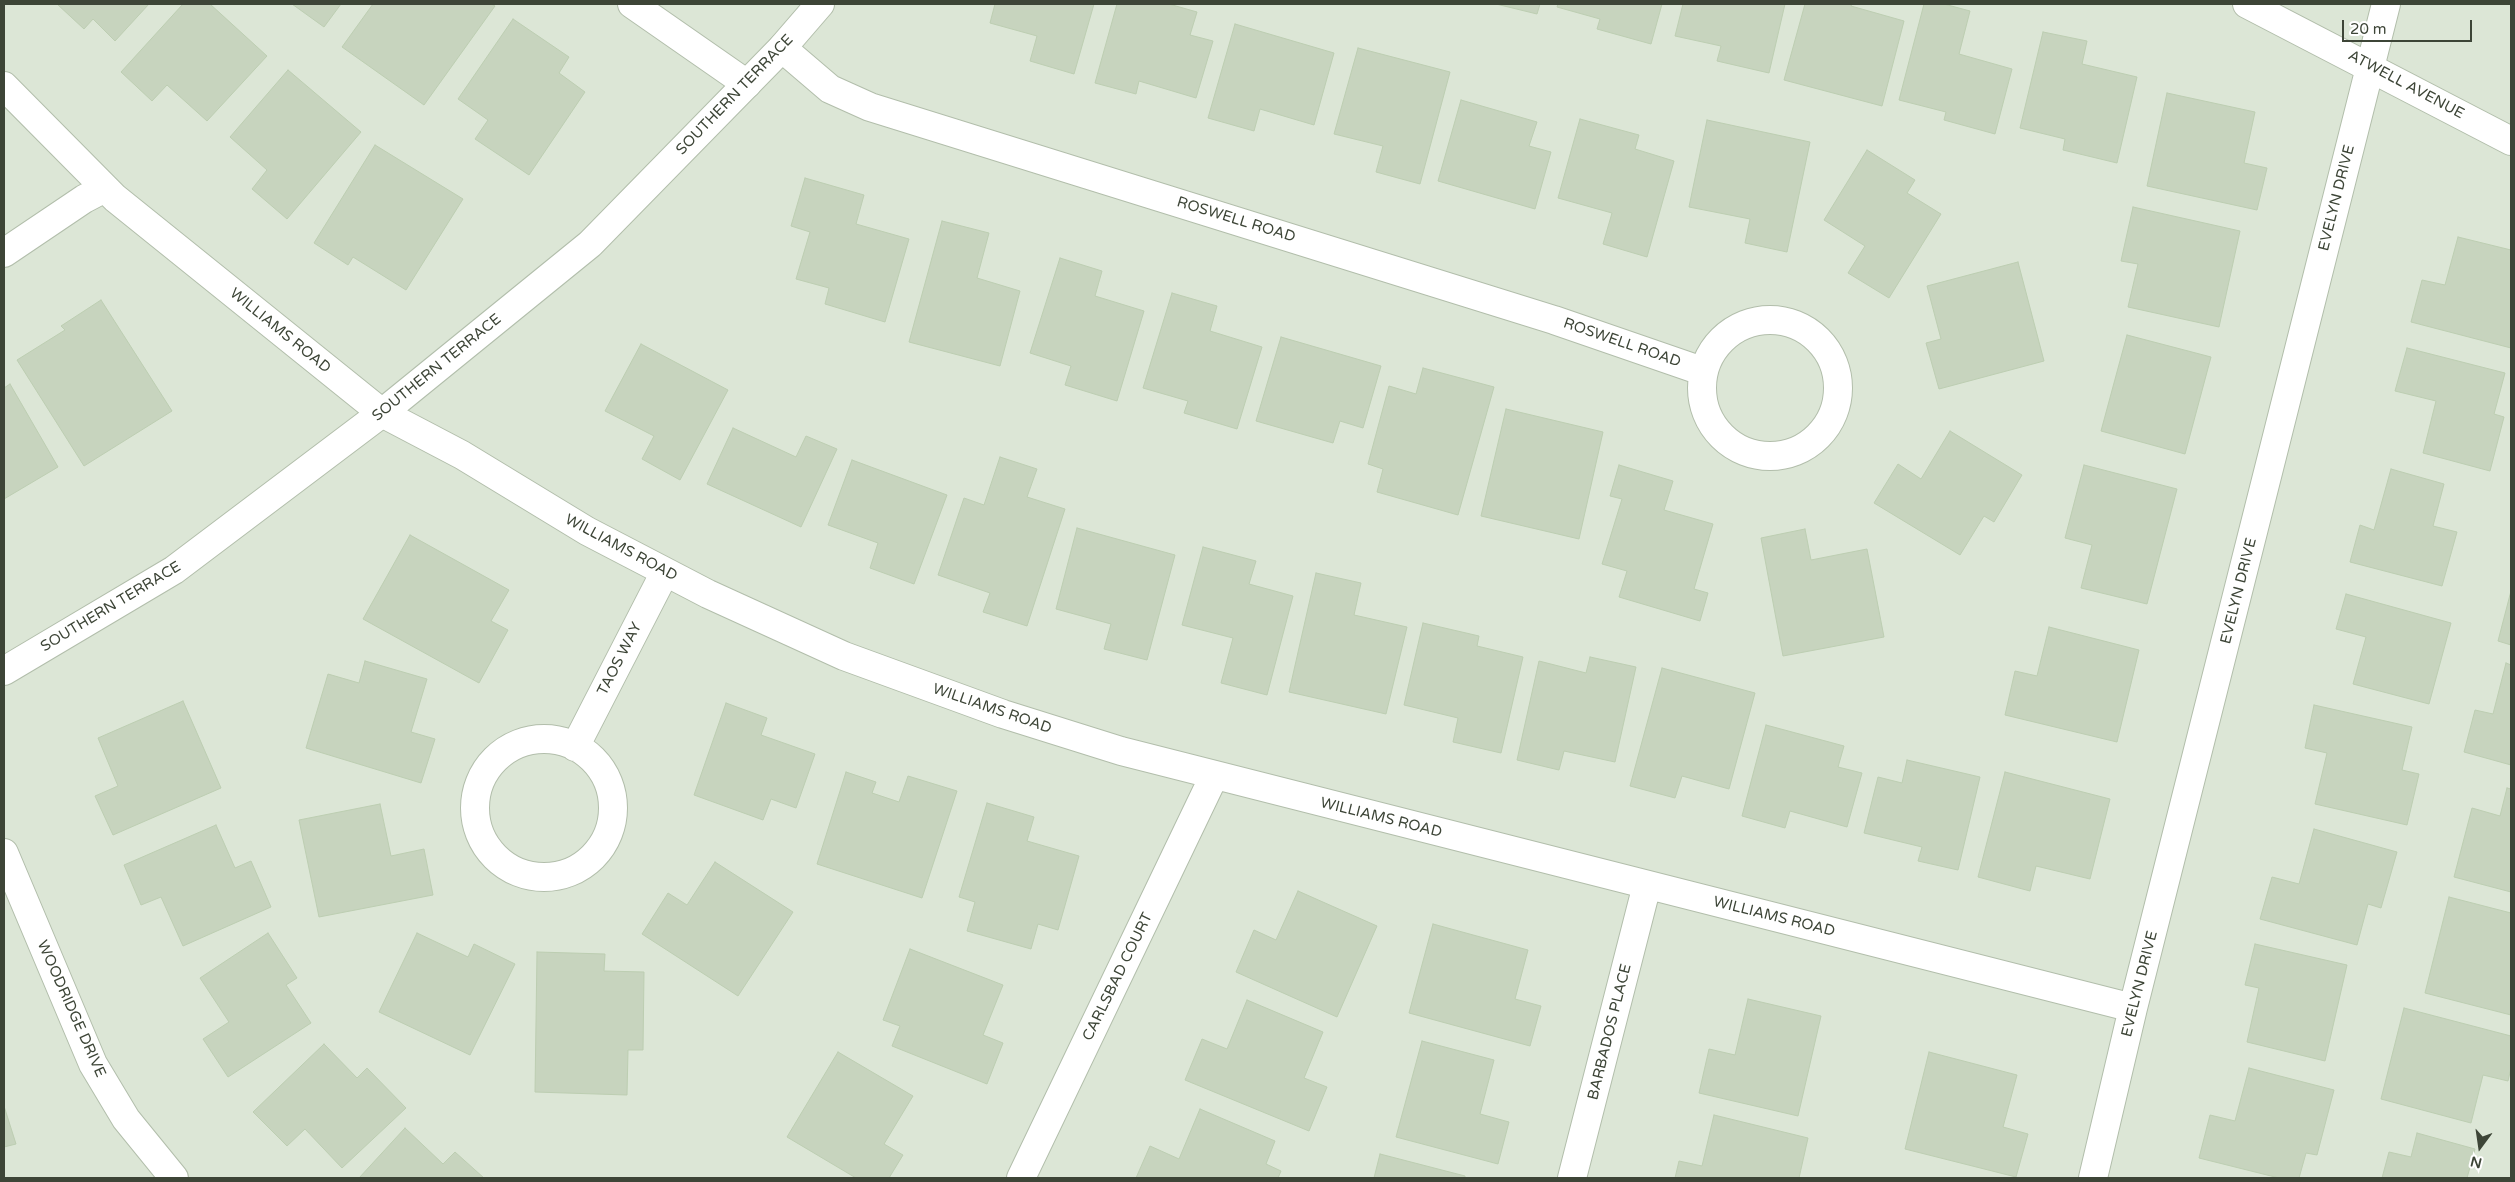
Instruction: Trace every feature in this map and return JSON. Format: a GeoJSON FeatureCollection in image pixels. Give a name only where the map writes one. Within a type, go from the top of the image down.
{"type":"FeatureCollection","features":[{"type":"Feature","properties":{"kind":"street"},"geometry":{"type":"LineString","coordinates":[[632,4],[747,84]]}},
{"type":"Feature","properties":{"kind":"street","name":"SOUTHERN TERRACE"},"geometry":{"type":"LineString","coordinates":[[4,671],[174,570],[382,413],[590,244],[782,48],[820,4]]}},
{"type":"Feature","properties":{"kind":"street","name":"ATWELL AVENUE"},"geometry":{"type":"LineString","coordinates":[[2247,4],[2370,66],[2511,141]]}},
{"type":"Feature","properties":{"kind":"street","name":"EVELYN DRIVE"},"geometry":{"type":"LineString","coordinates":[[2093,1178],[2133,1008],[2386,4]]}},
{"type":"Feature","properties":{"kind":"street","name":"ROSWELL ROAD"},"geometry":{"type":"LineString","coordinates":[[782,48],[830,89],[870,106],[1508,305],[1702,371]]}},
{"type":"Feature","properties":{"kind":"street","name":"WILLIAMS ROAD"},"geometry":{"type":"LineString","coordinates":[[4,86],[115,198],[382,413],[462,455],[587,532],[708,594],[844,656],[1003,714],[1120,751],[2133,1008]]}},
{"type":"Feature","properties":{"kind":"street"},"geometry":{"type":"LineString","coordinates":[[4,253],[84,199],[105,188]]}},
{"type":"Feature","properties":{"kind":"street"},"geometry":{"type":"LineString","coordinates":[[1765,319],[1786,322],[1806,330],[1823,344],[1834,363],[1839,384],[1837,405],[1827,427],[1810,445],[1788,455],[1764,457],[1741,451],[1721,438],[1707,418],[1700,395],[1702,371],[1711,352],[1725,335],[1744,325],[1765,319]]}},
{"type":"Feature","properties":{"kind":"street","name":"TAOS WAY"},"geometry":{"type":"LineString","coordinates":[[575,747],[665,572]]}},
{"type":"Feature","properties":{"kind":"street"},"geometry":{"type":"LineString","coordinates":[[552,740],[575,747],[593,760],[605,777],[612,798],[612,819],[605,840],[592,857],[575,870],[554,877],[533,876],[512,870],[493,855],[480,835],[474,811],[478,788],[489,767],[506,750],[528,741],[552,740]]}},
{"type":"Feature","properties":{"kind":"street","name":"CARLSBAD COURT"},"geometry":{"type":"LineString","coordinates":[[1021,1178],[1214,776]]}},
{"type":"Feature","properties":{"kind":"street","name":"WOODRIDGE DRIVE"},"geometry":{"type":"LineString","coordinates":[[4,852],[93,1064],[126,1119],[174,1178]]}},
{"type":"Feature","properties":{"kind":"street","name":"BARBADOS PLACE"},"geometry":{"type":"LineString","coordinates":[[1572,1178],[1647,885]]}},
{"type":"Feature","properties":{"kind":"shaded area"},"geometry":{"type":"Polygon","coordinates":[[[4,4],[2511,4],[2511,1178],[4,1178],[4,4]]]}},
{"type":"Feature","properties":{"kind":"building"},"geometry":{"type":"Polygon","coordinates":[[[57,4],[149,4],[115,41],[93,19],[84,29],[57,4]]]}},
{"type":"Feature","properties":{"kind":"building"},"geometry":{"type":"Polygon","coordinates":[[[183,4],[210,4],[267,56],[207,121],[167,85],[152,101],[121,72],[183,4]]]}},
{"type":"Feature","properties":{"kind":"building"},"geometry":{"type":"Polygon","coordinates":[[[292,4],[341,4],[324,27],[292,4]]]}},
{"type":"Feature","properties":{"kind":"building"},"geometry":{"type":"Polygon","coordinates":[[[373,4],[491,4],[495,6],[424,105],[342,47],[373,4]]]}},
{"type":"Feature","properties":{"kind":"building"},"geometry":{"type":"Polygon","coordinates":[[[995,4],[1094,4],[1074,74],[1030,61],[1037,36],[990,23],[995,4]]]}},
{"type":"Feature","properties":{"kind":"building"},"geometry":{"type":"Polygon","coordinates":[[[1117,4],[1169,4],[1197,12],[1190,35],[1213,41],[1196,98],[1139,81],[1136,94],[1095,83],[1117,4]]]}},
{"type":"Feature","properties":{"kind":"building"},"geometry":{"type":"Polygon","coordinates":[[[1496,4],[1540,4],[1537,14],[1496,4]]]}},
{"type":"Feature","properties":{"kind":"building"},"geometry":{"type":"Polygon","coordinates":[[[1558,4],[1662,4],[1651,44],[1597,29],[1600,19],[1557,7],[1558,4]]]}},
{"type":"Feature","properties":{"kind":"building"},"geometry":{"type":"Polygon","coordinates":[[[1683,4],[1785,4],[1769,73],[1717,61],[1721,46],[1675,36],[1683,4]]]}},
{"type":"Feature","properties":{"kind":"building"},"geometry":{"type":"Polygon","coordinates":[[[1805,4],[1852,4],[1851,6],[1904,21],[1882,106],[1784,80],[1805,4]]]}},
{"type":"Feature","properties":{"kind":"building"},"geometry":{"type":"Polygon","coordinates":[[[1924,4],[1944,4],[1970,11],[1959,54],[2012,69],[1995,134],[1944,120],[1946,112],[1899,100],[1924,4]]]}},
{"type":"Feature","properties":{"kind":"building"},"geometry":{"type":"Polygon","coordinates":[[[513,19],[569,57],[559,73],[585,92],[529,175],[475,139],[488,120],[458,99],[513,19]]]}},
{"type":"Feature","properties":{"kind":"building"},"geometry":{"type":"Polygon","coordinates":[[[1235,24],[1334,53],[1314,125],[1260,109],[1254,131],[1208,118],[1235,24]]]}},
{"type":"Feature","properties":{"kind":"building"},"geometry":{"type":"Polygon","coordinates":[[[2043,32],[2087,41],[2082,64],[2137,77],[2117,163],[2063,150],[2065,139],[2020,128],[2043,32]]]}},
{"type":"Feature","properties":{"kind":"building"},"geometry":{"type":"Polygon","coordinates":[[[1358,48],[1450,72],[1420,184],[1376,172],[1383,146],[1334,134],[1358,48]]]}},
{"type":"Feature","properties":{"kind":"building"},"geometry":{"type":"Polygon","coordinates":[[[288,70],[361,132],[287,219],[252,189],[267,170],[230,137],[288,70]]]}},
{"type":"Feature","properties":{"kind":"building"},"geometry":{"type":"Polygon","coordinates":[[[2167,93],[2255,112],[2244,163],[2267,168],[2257,210],[2147,186],[2167,93]]]}},
{"type":"Feature","properties":{"kind":"building"},"geometry":{"type":"Polygon","coordinates":[[[1461,100],[1537,122],[1529,146],[1551,152],[1535,209],[1438,181],[1461,100]]]}},
{"type":"Feature","properties":{"kind":"building"},"geometry":{"type":"Polygon","coordinates":[[[1580,119],[1639,135],[1635,149],[1674,161],[1647,257],[1603,244],[1612,213],[1558,198],[1580,119]]]}},
{"type":"Feature","properties":{"kind":"building"},"geometry":{"type":"Polygon","coordinates":[[[1707,120],[1810,142],[1787,252],[1745,243],[1750,219],[1689,207],[1707,120]]]}},
{"type":"Feature","properties":{"kind":"building"},"geometry":{"type":"Polygon","coordinates":[[[375,145],[463,199],[406,290],[353,257],[348,265],[314,243],[375,145]]]}},
{"type":"Feature","properties":{"kind":"building"},"geometry":{"type":"Polygon","coordinates":[[[1867,150],[1915,180],[1907,193],[1941,214],[1889,298],[1848,273],[1865,246],[1824,220],[1867,150]]]}},
{"type":"Feature","properties":{"kind":"building"},"geometry":{"type":"Polygon","coordinates":[[[805,178],[864,195],[856,224],[909,239],[885,322],[825,304],[829,288],[796,279],[810,232],[791,226],[805,178]]]}},
{"type":"Feature","properties":{"kind":"building"},"geometry":{"type":"Polygon","coordinates":[[[2133,207],[2240,231],[2219,327],[2128,307],[2138,264],[2121,261],[2133,207]]]}},
{"type":"Feature","properties":{"kind":"building"},"geometry":{"type":"Polygon","coordinates":[[[942,221],[989,233],[977,278],[1020,291],[1000,366],[909,342],[942,221]]]}},
{"type":"Feature","properties":{"kind":"building"},"geometry":{"type":"Polygon","coordinates":[[[2458,237],[2511,250],[2511,348],[2411,322],[2422,280],[2445,285],[2458,237]]]}},
{"type":"Feature","properties":{"kind":"building"},"geometry":{"type":"Polygon","coordinates":[[[1060,258],[1102,271],[1095,296],[1144,311],[1117,401],[1065,385],[1071,366],[1030,353],[1060,258]]]}},
{"type":"Feature","properties":{"kind":"building"},"geometry":{"type":"Polygon","coordinates":[[[2018,262],[2044,361],[1939,389],[1926,343],[1941,339],[1927,286],[2018,262]]]}},
{"type":"Feature","properties":{"kind":"building"},"geometry":{"type":"Polygon","coordinates":[[[1172,293],[1217,306],[1210,331],[1262,347],[1237,429],[1184,413],[1188,401],[1143,388],[1172,293]]]}},
{"type":"Feature","properties":{"kind":"building"},"geometry":{"type":"Polygon","coordinates":[[[101,300],[172,411],[84,466],[17,360],[65,330],[61,326],[101,300]]]}},
{"type":"Feature","properties":{"kind":"building"},"geometry":{"type":"Polygon","coordinates":[[[2127,335],[2211,357],[2185,454],[2101,431],[2127,335]]]}},
{"type":"Feature","properties":{"kind":"building"},"geometry":{"type":"Polygon","coordinates":[[[1281,337],[1381,366],[1363,428],[1340,421],[1333,443],[1256,421],[1281,337]]]}},
{"type":"Feature","properties":{"kind":"building"},"geometry":{"type":"Polygon","coordinates":[[[641,344],[728,390],[680,480],[642,459],[654,436],[605,411],[641,344]]]}},
{"type":"Feature","properties":{"kind":"building"},"geometry":{"type":"Polygon","coordinates":[[[2407,348],[2505,373],[2494,414],[2504,417],[2490,471],[2423,453],[2436,401],[2395,391],[2407,348]]]}},
{"type":"Feature","properties":{"kind":"building"},"geometry":{"type":"Polygon","coordinates":[[[1423,368],[1494,387],[1458,515],[1377,492],[1383,469],[1368,464],[1389,386],[1416,394],[1423,368]]]}},
{"type":"Feature","properties":{"kind":"building"},"geometry":{"type":"Polygon","coordinates":[[[10,384],[58,467],[4,499],[4,388],[10,384]]]}},
{"type":"Feature","properties":{"kind":"building"},"geometry":{"type":"Polygon","coordinates":[[[1506,409],[1603,432],[1579,539],[1481,516],[1506,409]]]}},
{"type":"Feature","properties":{"kind":"building"},"geometry":{"type":"Polygon","coordinates":[[[733,428],[796,457],[806,436],[837,449],[801,527],[707,484],[733,428]]]}},
{"type":"Feature","properties":{"kind":"building"},"geometry":{"type":"Polygon","coordinates":[[[1950,431],[2022,475],[1994,522],[1984,516],[1960,555],[1874,503],[1898,464],[1921,479],[1950,431]]]}},
{"type":"Feature","properties":{"kind":"building"},"geometry":{"type":"Polygon","coordinates":[[[1000,457],[1037,469],[1027,497],[1065,509],[1027,626],[983,612],[990,593],[938,575],[964,498],[984,505],[1000,457]]]}},
{"type":"Feature","properties":{"kind":"building"},"geometry":{"type":"Polygon","coordinates":[[[852,460],[947,495],[914,584],[870,568],[878,543],[828,525],[852,460]]]}},
{"type":"Feature","properties":{"kind":"building"},"geometry":{"type":"Polygon","coordinates":[[[1619,465],[1673,481],[1664,510],[1713,524],[1694,589],[1708,593],[1700,621],[1619,597],[1627,571],[1602,564],[1622,499],[1610,496],[1619,465]]]}},
{"type":"Feature","properties":{"kind":"building"},"geometry":{"type":"Polygon","coordinates":[[[2084,465],[2177,489],[2147,604],[2081,588],[2092,545],[2065,538],[2084,465]]]}},
{"type":"Feature","properties":{"kind":"building"},"geometry":{"type":"Polygon","coordinates":[[[2391,469],[2444,484],[2433,526],[2457,532],[2442,586],[2350,562],[2360,525],[2374,530],[2391,469]]]}},
{"type":"Feature","properties":{"kind":"building"},"geometry":{"type":"Polygon","coordinates":[[[1077,528],[1175,555],[1147,660],[1104,649],[1111,624],[1056,609],[1077,528]]]}},
{"type":"Feature","properties":{"kind":"building"},"geometry":{"type":"Polygon","coordinates":[[[1805,529],[1811,560],[1867,549],[1884,637],[1783,656],[1761,538],[1805,529]]]}},
{"type":"Feature","properties":{"kind":"building"},"geometry":{"type":"Polygon","coordinates":[[[410,535],[509,590],[491,621],[508,630],[479,683],[363,619],[410,535]]]}},
{"type":"Feature","properties":{"kind":"building"},"geometry":{"type":"Polygon","coordinates":[[[1203,547],[1256,561],[1249,584],[1293,596],[1267,695],[1221,683],[1233,638],[1182,625],[1203,547]]]}},
{"type":"Feature","properties":{"kind":"building"},"geometry":{"type":"Polygon","coordinates":[[[1316,573],[1361,583],[1354,615],[1407,627],[1386,714],[1289,692],[1316,573]]]}},
{"type":"Feature","properties":{"kind":"building"},"geometry":{"type":"Polygon","coordinates":[[[2511,591],[2511,645],[2498,641],[2511,591]]]}},
{"type":"Feature","properties":{"kind":"building"},"geometry":{"type":"Polygon","coordinates":[[[2346,594],[2451,623],[2429,704],[2353,684],[2366,637],[2336,629],[2346,594]]]}},
{"type":"Feature","properties":{"kind":"building"},"geometry":{"type":"Polygon","coordinates":[[[1423,623],[1479,636],[1477,646],[1523,657],[1501,753],[1453,742],[1458,718],[1404,705],[1423,623]]]}},
{"type":"Feature","properties":{"kind":"building"},"geometry":{"type":"Polygon","coordinates":[[[2049,627],[2139,650],[2117,742],[2005,715],[2015,671],[2037,676],[2049,627]]]}},
{"type":"Feature","properties":{"kind":"building"},"geometry":{"type":"Polygon","coordinates":[[[1590,657],[1636,667],[1615,762],[1564,751],[1559,770],[1517,760],[1539,661],[1586,673],[1590,657]]]}},
{"type":"Feature","properties":{"kind":"building"},"geometry":{"type":"Polygon","coordinates":[[[365,661],[427,679],[411,732],[435,739],[421,783],[306,748],[328,674],[359,683],[365,661]]]}},
{"type":"Feature","properties":{"kind":"building"},"geometry":{"type":"Polygon","coordinates":[[[2506,663],[2511,665],[2511,765],[2464,752],[2475,710],[2493,714],[2506,663]]]}},
{"type":"Feature","properties":{"kind":"building"},"geometry":{"type":"Polygon","coordinates":[[[1662,668],[1755,693],[1729,789],[1682,776],[1675,798],[1630,786],[1662,668]]]}},
{"type":"Feature","properties":{"kind":"building"},"geometry":{"type":"Polygon","coordinates":[[[183,701],[221,788],[113,835],[95,796],[118,786],[98,738],[183,701]]]}},
{"type":"Feature","properties":{"kind":"building"},"geometry":{"type":"Polygon","coordinates":[[[726,703],[767,718],[761,735],[815,754],[796,808],[771,799],[763,820],[694,795],[726,703]]]}},
{"type":"Feature","properties":{"kind":"building"},"geometry":{"type":"Polygon","coordinates":[[[2314,705],[2412,727],[2402,770],[2419,774],[2407,825],[2315,804],[2327,753],[2305,748],[2314,705]]]}},
{"type":"Feature","properties":{"kind":"building"},"geometry":{"type":"Polygon","coordinates":[[[1766,725],[1844,746],[1838,767],[1862,773],[1847,827],[1790,811],[1785,828],[1742,816],[1766,725]]]}},
{"type":"Feature","properties":{"kind":"building"},"geometry":{"type":"Polygon","coordinates":[[[1907,760],[1980,777],[1958,870],[1918,861],[1922,847],[1864,833],[1878,777],[1902,783],[1907,760]]]}},
{"type":"Feature","properties":{"kind":"building"},"geometry":{"type":"Polygon","coordinates":[[[846,772],[876,782],[872,793],[899,802],[908,776],[957,791],[922,898],[817,864],[846,772]]]}},
{"type":"Feature","properties":{"kind":"building"},"geometry":{"type":"Polygon","coordinates":[[[2005,772],[2110,799],[2090,879],[2036,866],[2030,891],[1978,877],[2005,772]]]}},
{"type":"Feature","properties":{"kind":"building"},"geometry":{"type":"Polygon","coordinates":[[[2507,788],[2511,789],[2511,892],[2454,877],[2472,808],[2500,816],[2507,788]]]}},
{"type":"Feature","properties":{"kind":"building"},"geometry":{"type":"Polygon","coordinates":[[[987,803],[1034,817],[1027,841],[1079,856],[1058,930],[1038,924],[1031,949],[967,931],[975,902],[959,897],[987,803]]]}},
{"type":"Feature","properties":{"kind":"building"},"geometry":{"type":"Polygon","coordinates":[[[380,804],[391,856],[424,849],[433,895],[319,917],[299,820],[380,804]]]}},
{"type":"Feature","properties":{"kind":"building"},"geometry":{"type":"Polygon","coordinates":[[[216,825],[235,868],[251,861],[271,907],[183,946],[161,897],[141,905],[124,865],[216,825]]]}},
{"type":"Feature","properties":{"kind":"building"},"geometry":{"type":"Polygon","coordinates":[[[2314,829],[2397,852],[2381,908],[2368,904],[2357,945],[2260,919],[2272,877],[2299,884],[2314,829]]]}},
{"type":"Feature","properties":{"kind":"building"},"geometry":{"type":"Polygon","coordinates":[[[715,862],[793,912],[738,996],[642,934],[668,893],[687,905],[715,862]]]}},
{"type":"Feature","properties":{"kind":"building"},"geometry":{"type":"Polygon","coordinates":[[[1298,891],[1377,926],[1337,1017],[1236,972],[1254,930],[1276,940],[1298,891]]]}},
{"type":"Feature","properties":{"kind":"building"},"geometry":{"type":"Polygon","coordinates":[[[2449,897],[2511,913],[2511,1015],[2425,993],[2449,897]]]}},
{"type":"Feature","properties":{"kind":"building"},"geometry":{"type":"Polygon","coordinates":[[[1433,924],[1528,950],[1515,999],[1541,1006],[1530,1046],[1409,1013],[1433,924]]]}},
{"type":"Feature","properties":{"kind":"building"},"geometry":{"type":"Polygon","coordinates":[[[268,933],[297,978],[286,985],[311,1023],[228,1077],[203,1039],[229,1022],[200,978],[268,933]]]}},
{"type":"Feature","properties":{"kind":"building"},"geometry":{"type":"Polygon","coordinates":[[[417,933],[468,957],[474,944],[515,964],[470,1055],[379,1012],[417,933]]]}},
{"type":"Feature","properties":{"kind":"building"},"geometry":{"type":"Polygon","coordinates":[[[2255,944],[2347,965],[2325,1061],[2247,1042],[2259,988],[2245,985],[2255,944]]]}},
{"type":"Feature","properties":{"kind":"building"},"geometry":{"type":"Polygon","coordinates":[[[910,949],[1003,985],[983,1035],[1003,1043],[987,1084],[892,1046],[900,1026],[883,1020],[910,949]]]}},
{"type":"Feature","properties":{"kind":"building"},"geometry":{"type":"Polygon","coordinates":[[[537,952],[605,954],[604,971],[644,972],[643,1050],[628,1050],[627,1095],[535,1092],[537,952]]]}},
{"type":"Feature","properties":{"kind":"building"},"geometry":{"type":"Polygon","coordinates":[[[1748,999],[1821,1016],[1798,1116],[1699,1093],[1709,1049],[1735,1055],[1748,999]]]}},
{"type":"Feature","properties":{"kind":"building"},"geometry":{"type":"Polygon","coordinates":[[[1247,1000],[1323,1032],[1304,1078],[1327,1087],[1309,1131],[1185,1080],[1202,1039],[1227,1049],[1247,1000]]]}},
{"type":"Feature","properties":{"kind":"building"},"geometry":{"type":"Polygon","coordinates":[[[2404,1008],[2511,1036],[2511,1068],[2508,1081],[2483,1075],[2471,1123],[2381,1099],[2404,1008]]]}},
{"type":"Feature","properties":{"kind":"building"},"geometry":{"type":"Polygon","coordinates":[[[1422,1041],[1494,1060],[1480,1114],[1509,1122],[1498,1164],[1396,1137],[1422,1041]]]}},
{"type":"Feature","properties":{"kind":"building"},"geometry":{"type":"Polygon","coordinates":[[[324,1044],[357,1078],[367,1068],[406,1108],[342,1168],[305,1129],[287,1146],[253,1112],[324,1044]]]}},
{"type":"Feature","properties":{"kind":"building"},"geometry":{"type":"Polygon","coordinates":[[[838,1052],[913,1096],[884,1144],[903,1155],[889,1178],[856,1178],[787,1137],[838,1052]]]}},
{"type":"Feature","properties":{"kind":"building"},"geometry":{"type":"Polygon","coordinates":[[[1929,1052],[2017,1075],[2003,1127],[2028,1134],[2016,1177],[1905,1149],[1929,1052]]]}},
{"type":"Feature","properties":{"kind":"building"},"geometry":{"type":"Polygon","coordinates":[[[2249,1068],[2334,1090],[2317,1155],[2306,1153],[2299,1178],[2279,1178],[2199,1158],[2210,1115],[2235,1121],[2249,1068]]]}},
{"type":"Feature","properties":{"kind":"building"},"geometry":{"type":"Polygon","coordinates":[[[4,1106],[16,1144],[4,1147],[4,1106]]]}},
{"type":"Feature","properties":{"kind":"building"},"geometry":{"type":"Polygon","coordinates":[[[1200,1109],[1275,1141],[1266,1164],[1281,1171],[1278,1178],[1136,1178],[1150,1146],[1179,1159],[1200,1109]]]}},
{"type":"Feature","properties":{"kind":"building"},"geometry":{"type":"Polygon","coordinates":[[[1714,1115],[1808,1138],[1799,1178],[1675,1178],[1679,1161],[1702,1166],[1714,1115]]]}},
{"type":"Feature","properties":{"kind":"building"},"geometry":{"type":"Polygon","coordinates":[[[405,1128],[443,1164],[455,1152],[484,1178],[359,1178],[405,1128]]]}},
{"type":"Feature","properties":{"kind":"building"},"geometry":{"type":"Polygon","coordinates":[[[2417,1133],[2475,1149],[2467,1178],[2382,1178],[2389,1152],[2411,1157],[2417,1133]]]}},
{"type":"Feature","properties":{"kind":"building"},"geometry":{"type":"Polygon","coordinates":[[[1380,1154],[1465,1176],[1465,1178],[1374,1178],[1380,1154]]]}}]}
